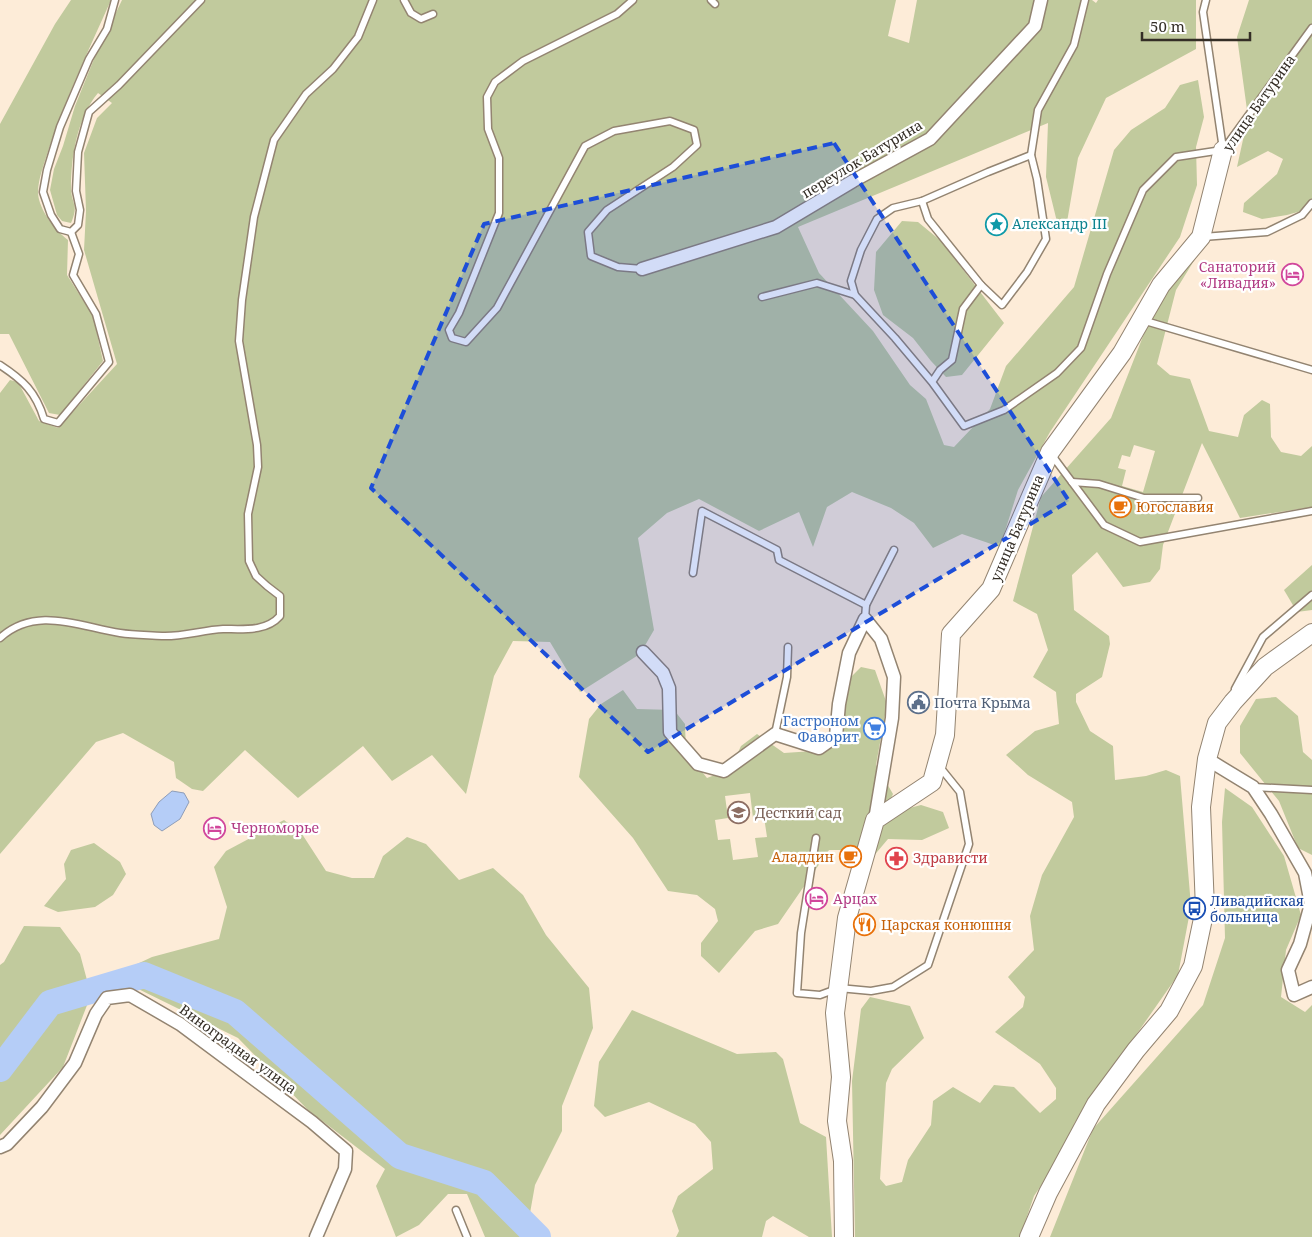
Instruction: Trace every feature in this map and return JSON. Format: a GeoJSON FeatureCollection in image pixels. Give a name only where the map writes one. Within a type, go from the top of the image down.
{"type":"FeatureCollection","features":[{"type":"Feature","properties":{"kind":"main road","name":"улица Батурина"},"geometry":{"type":"LineString","coordinates":[[875,820],[932,782],[945,735],[951,634],[991,590],[1050,452],[1122,353],[1162,285],[1201,237],[1223,150]]}},
{"type":"Feature","properties":{"kind":"main road"},"geometry":{"type":"LineString","coordinates":[[1029,1237],[1048,1193],[1096,1104],[1136,1050],[1169,1011],[1194,966],[1205,910],[1201,806],[1217,723],[1233,702],[1265,667],[1312,633]]}},
{"type":"Feature","properties":{"kind":"main road"},"geometry":{"type":"LineString","coordinates":[[1042,1237],[1051,1207],[1100,1111],[1164,1032],[1192,984],[1206,952],[1211,924],[1211,761]]}},
{"type":"Feature","properties":{"kind":"main road"},"geometry":{"type":"LineString","coordinates":[[844,1237],[843,1161],[837,1121],[842,1077],[836,1013],[847,918],[875,820]]}},
{"type":"Feature","properties":{"kind":"street","name":"переулок Батурина"},"geometry":{"type":"LineString","coordinates":[[642,269],[776,227],[930,139],[1035,26],[1042,0]]}},
{"type":"Feature","properties":{"kind":"street"},"geometry":{"type":"LineString","coordinates":[[644,652],[663,673],[669,688],[670,732],[698,764],[724,771],[775,734],[819,748],[836,736],[839,704],[849,653],[865,619],[881,639],[894,677],[892,718],[875,820]]}},
{"type":"Feature","properties":{"kind":"street"},"geometry":{"type":"LineString","coordinates":[[1211,761],[1253,787],[1305,873],[1310,886],[1311,904],[1300,944],[1288,970],[1294,995],[1312,987]]}},
{"type":"Feature","properties":{"kind":"street","name":"Виноградная улица"},"geometry":{"type":"LineString","coordinates":[[0,1147],[7,1144],[42,1107],[75,1062],[96,1014],[107,998],[130,995],[180,1024],[312,1122],[346,1151],[345,1169],[316,1237]]}},
{"type":"Feature","properties":{"kind":"lane"},"geometry":{"type":"LineString","coordinates":[[71,232],[60,229],[50,214],[43,192],[47,170],[60,127],[89,59],[107,29],[115,0]]}},
{"type":"Feature","properties":{"kind":"lane"},"geometry":{"type":"LineString","coordinates":[[71,232],[78,225],[80,210],[76,191],[78,152],[89,112],[119,85],[201,0]]}},
{"type":"Feature","properties":{"kind":"lane"},"geometry":{"type":"LineString","coordinates":[[0,638],[19,626],[41,620],[77,623],[120,633],[165,636],[220,629],[254,629],[274,623],[280,616],[280,596],[256,576],[249,561],[248,514],[258,467],[257,446],[239,341],[242,300],[254,217],[274,140],[306,94],[333,69],[358,36],[373,0]]}},
{"type":"Feature","properties":{"kind":"lane"},"geometry":{"type":"LineString","coordinates":[[404,0],[411,13],[421,19],[433,14]]}},
{"type":"Feature","properties":{"kind":"lane"},"geometry":{"type":"LineString","coordinates":[[633,0],[617,14],[523,61],[495,82],[487,97],[488,129],[499,158],[499,213],[459,313],[449,330],[452,338],[466,342],[497,308],[585,146],[614,131],[670,121],[694,130],[697,145],[673,167],[607,210],[588,232],[591,256],[618,267],[642,269]]}},
{"type":"Feature","properties":{"kind":"lane"},"geometry":{"type":"LineString","coordinates":[[922,201],[928,219],[981,286],[1002,305],[1027,272],[1046,239],[1031,155],[1038,110],[1074,45],[1085,0]]}},
{"type":"Feature","properties":{"kind":"lane"},"geometry":{"type":"LineString","coordinates":[[1031,155],[922,201],[893,208],[877,219],[860,250],[851,281],[855,295],[932,382],[964,426],[1004,410],[1057,373],[1081,348],[1107,274],[1143,190],[1176,157],[1223,150],[1203,12],[1206,0]]}},
{"type":"Feature","properties":{"kind":"lane","name":"улица Батурина"},"geometry":{"type":"LineString","coordinates":[[1223,150],[1312,28]]}},
{"type":"Feature","properties":{"kind":"lane"},"geometry":{"type":"LineString","coordinates":[[1201,237],[1268,232],[1302,215],[1312,203]]}},
{"type":"Feature","properties":{"kind":"lane"},"geometry":{"type":"LineString","coordinates":[[0,365],[20,378],[29,388],[39,403],[44,419],[58,423],[109,362],[96,314],[73,276],[79,254],[71,232]]}},
{"type":"Feature","properties":{"kind":"lane"},"geometry":{"type":"LineString","coordinates":[[762,298],[817,283],[855,295]]}},
{"type":"Feature","properties":{"kind":"lane"},"geometry":{"type":"LineString","coordinates":[[932,382],[940,370],[952,360],[963,309],[981,286]]}},
{"type":"Feature","properties":{"kind":"lane"},"geometry":{"type":"LineString","coordinates":[[1141,320],[1312,370]]}},
{"type":"Feature","properties":{"kind":"lane"},"geometry":{"type":"LineString","coordinates":[[1050,452],[1104,525],[1140,542],[1312,511]]}},
{"type":"Feature","properties":{"kind":"lane"},"geometry":{"type":"LineString","coordinates":[[1072,482],[1099,484],[1144,498],[1198,498]]}},
{"type":"Feature","properties":{"kind":"lane"},"geometry":{"type":"LineString","coordinates":[[693,573],[702,511],[778,550],[780,560],[866,605]]}},
{"type":"Feature","properties":{"kind":"lane"},"geometry":{"type":"LineString","coordinates":[[865,619],[866,605],[894,550]]}},
{"type":"Feature","properties":{"kind":"lane"},"geometry":{"type":"LineString","coordinates":[[1217,723],[1263,637],[1312,595]]}},
{"type":"Feature","properties":{"kind":"lane"},"geometry":{"type":"LineString","coordinates":[[775,734],[787,676],[788,647]]}},
{"type":"Feature","properties":{"kind":"lane"},"geometry":{"type":"LineString","coordinates":[[816,838],[801,933],[797,993],[820,995],[839,988],[871,991],[893,987],[928,965],[969,844],[960,792],[936,763]]}},
{"type":"Feature","properties":{"kind":"lane"},"geometry":{"type":"LineString","coordinates":[[1253,787],[1312,790]]}},
{"type":"Feature","properties":{"kind":"lane"},"geometry":{"type":"LineString","coordinates":[[456,1210],[467,1237]]}},
{"type":"Feature","properties":{"kind":"highlighted area"},"geometry":{"type":"Polygon","coordinates":[[[834,143],[1069,501],[648,752],[371,488],[484,224],[834,143]]]}},
{"type":"Feature","properties":{"kind":"green space"},"geometry":{"type":"Polygon","coordinates":[[[71,0],[111,0],[56,129],[42,170],[38,193],[41,206],[48,219],[68,240],[67,275],[93,316],[103,361],[60,415],[49,413],[9,334],[0,334],[0,124],[55,24],[71,0]]]}},
{"type":"Feature","properties":{"kind":"green space"},"geometry":{"type":"Polygon","coordinates":[[[122,0],[896,0],[888,36],[909,43],[917,0],[1092,0],[1096,3],[1098,0],[1196,0],[1196,49],[1106,98],[1078,158],[1067,222],[1058,226],[1046,177],[1048,123],[798,227],[819,273],[873,331],[910,385],[926,399],[944,445],[954,447],[990,409],[1006,366],[1074,287],[1114,150],[1131,130],[1165,108],[1180,85],[1198,80],[1204,117],[1196,147],[1197,185],[1180,237],[1050,432],[1018,490],[1000,547],[962,534],[933,548],[914,523],[891,508],[852,492],[827,507],[813,547],[799,512],[759,531],[699,499],[667,513],[638,538],[654,630],[640,654],[580,692],[550,642],[513,641],[494,676],[466,794],[432,755],[392,781],[363,746],[298,798],[245,750],[203,791],[192,789],[176,778],[174,762],[123,733],[96,742],[0,854],[0,393],[10,380],[18,382],[39,421],[58,428],[117,364],[84,250],[86,211],[84,153],[97,118],[112,103],[98,93],[80,126],[74,151],[71,189],[75,208],[71,223],[62,221],[57,215],[50,190],[54,169],[75,106],[94,59],[122,0]]]}},
{"type":"Feature","properties":{"kind":"green space"},"geometry":{"type":"Polygon","coordinates":[[[1249,0],[1312,0],[1312,208],[1262,219],[1243,212],[1244,203],[1277,174],[1283,159],[1268,151],[1237,167],[1248,117],[1237,37],[1249,0]]]}},
{"type":"Feature","properties":{"kind":"green space"},"geometry":{"type":"Polygon","coordinates":[[[902,221],[918,222],[941,241],[1004,323],[962,375],[946,377],[913,338],[883,315],[874,290],[876,252],[902,221]]]}},
{"type":"Feature","properties":{"kind":"green space"},"geometry":{"type":"Polygon","coordinates":[[[1195,259],[1176,290],[1157,364],[1170,375],[1190,379],[1209,431],[1238,437],[1244,415],[1262,400],[1270,404],[1271,437],[1281,452],[1301,456],[1312,446],[1312,507],[1240,518],[1202,443],[1163,545],[1160,569],[1150,582],[1123,587],[1097,552],[1072,575],[1074,610],[1109,636],[1110,644],[1102,677],[1076,694],[1076,702],[1090,731],[1113,746],[1115,780],[1146,776],[1166,770],[1180,776],[1191,906],[1178,975],[1075,1122],[1063,1153],[1034,1196],[1020,1237],[855,1237],[852,1081],[861,1009],[870,997],[910,1006],[924,1038],[892,1069],[886,1083],[880,1179],[886,1186],[902,1182],[908,1160],[931,1125],[933,1101],[953,1087],[980,1103],[994,1085],[1014,1087],[1040,1113],[1056,1099],[1056,1088],[1040,1064],[995,1032],[1023,1007],[1025,997],[1008,977],[1034,950],[1030,916],[1042,875],[1074,817],[1072,802],[1028,775],[1006,755],[1035,731],[1059,724],[1056,692],[1033,677],[1048,650],[1037,614],[1013,601],[1041,497],[1111,418],[1149,321],[1182,265],[1195,259]],[[1134,445],[1130,457],[1122,455],[1118,468],[1126,470],[1122,486],[1143,492],[1155,451],[1134,445]]]}},
{"type":"Feature","properties":{"kind":"green space"},"geometry":{"type":"Polygon","coordinates":[[[1312,565],[1312,610],[1297,612],[1284,590],[1312,565]]]}},
{"type":"Feature","properties":{"kind":"green space"},"geometry":{"type":"Polygon","coordinates":[[[861,667],[875,670],[887,704],[876,765],[893,794],[883,815],[921,805],[943,812],[949,828],[922,840],[888,839],[861,871],[844,850],[829,850],[778,924],[755,931],[719,973],[701,956],[701,943],[718,921],[715,909],[697,895],[668,891],[633,838],[579,777],[589,719],[601,704],[623,690],[637,709],[674,710],[685,724],[686,752],[707,778],[730,769],[741,746],[757,734],[784,753],[828,750],[844,711],[845,683],[861,667]],[[750,793],[725,796],[728,818],[715,820],[718,840],[730,839],[733,860],[758,857],[755,838],[767,837],[764,817],[753,818],[750,793]]]}},
{"type":"Feature","properties":{"kind":"green space"},"geometry":{"type":"Polygon","coordinates":[[[1276,697],[1298,716],[1303,752],[1312,760],[1312,855],[1298,848],[1279,801],[1240,753],[1240,726],[1256,699],[1276,697]]]}},
{"type":"Feature","properties":{"kind":"green space"},"geometry":{"type":"Polygon","coordinates":[[[1225,788],[1252,807],[1284,856],[1301,915],[1286,950],[1281,997],[1305,1012],[1312,1005],[1312,1237],[1050,1237],[1093,1129],[1203,1005],[1225,938],[1222,822],[1225,788]]]}},
{"type":"Feature","properties":{"kind":"green space"},"geometry":{"type":"Polygon","coordinates":[[[284,820],[302,834],[326,871],[352,878],[374,878],[383,856],[407,837],[426,844],[459,880],[493,868],[523,895],[546,935],[589,988],[593,1028],[562,1106],[562,1131],[535,1185],[527,1230],[532,1237],[485,1237],[467,1194],[448,1194],[419,1225],[396,1237],[376,1186],[385,1169],[308,1110],[238,1038],[122,981],[135,965],[152,957],[219,939],[227,907],[214,867],[226,851],[284,820]]]}},
{"type":"Feature","properties":{"kind":"green space"},"geometry":{"type":"Polygon","coordinates":[[[94,843],[120,862],[126,874],[113,895],[95,907],[58,912],[44,906],[66,879],[64,864],[71,850],[94,843]]]}},
{"type":"Feature","properties":{"kind":"green space"},"geometry":{"type":"Polygon","coordinates":[[[24,926],[60,927],[80,954],[91,995],[63,1067],[0,1135],[0,965],[4,962],[24,926]]]}},
{"type":"Feature","properties":{"kind":"green space"},"geometry":{"type":"Polygon","coordinates":[[[632,1010],[737,1054],[776,1052],[783,1059],[800,1123],[826,1137],[832,1237],[809,1237],[773,1216],[766,1221],[762,1237],[676,1237],[679,1231],[672,1211],[678,1196],[713,1169],[711,1142],[695,1124],[649,1102],[605,1117],[594,1106],[599,1062],[632,1010]]]}},
{"type":"Feature","properties":{"kind":"water"},"geometry":{"type":"Polygon","coordinates":[[[172,791],[184,793],[189,802],[180,819],[162,831],[154,825],[151,814],[159,802],[172,791]]]}},
{"type":"Feature","properties":{"kind":"waterway"},"geometry":{"type":"LineString","coordinates":[[0,1069],[50,1003],[144,975],[235,1012],[400,1156],[484,1183],[538,1237]]}},
{"type":"Feature","properties":{"kind":"place","name":"Александр III"},"geometry":{"type":"Point","coordinates":[996,224]}},
{"type":"Feature","properties":{"kind":"place","name":"Санаторий «Ливадия»"},"geometry":{"type":"Point","coordinates":[1292,275]}},
{"type":"Feature","properties":{"kind":"place","name":"Югославия"},"geometry":{"type":"Point","coordinates":[1120,507]}},
{"type":"Feature","properties":{"kind":"place","name":"Почта Крыма"},"geometry":{"type":"Point","coordinates":[918,703]}},
{"type":"Feature","properties":{"kind":"place","name":"Гастроном Фаворит"},"geometry":{"type":"Point","coordinates":[875,729]}},
{"type":"Feature","properties":{"kind":"place","name":"Десткий сад"},"geometry":{"type":"Point","coordinates":[739,813]}},
{"type":"Feature","properties":{"kind":"place","name":"Черноморье"},"geometry":{"type":"Point","coordinates":[215,828]}},
{"type":"Feature","properties":{"kind":"place","name":"Аладдин"},"geometry":{"type":"Point","coordinates":[850,857]}},
{"type":"Feature","properties":{"kind":"place","name":"Здрависти"},"geometry":{"type":"Point","coordinates":[897,858]}},
{"type":"Feature","properties":{"kind":"place","name":"Арцах"},"geometry":{"type":"Point","coordinates":[817,899]}},
{"type":"Feature","properties":{"kind":"place","name":"Ливадийская больница"},"geometry":{"type":"Point","coordinates":[1194,909]}},
{"type":"Feature","properties":{"kind":"place","name":"Царская конюшня"},"geometry":{"type":"Point","coordinates":[865,925]}}]}
